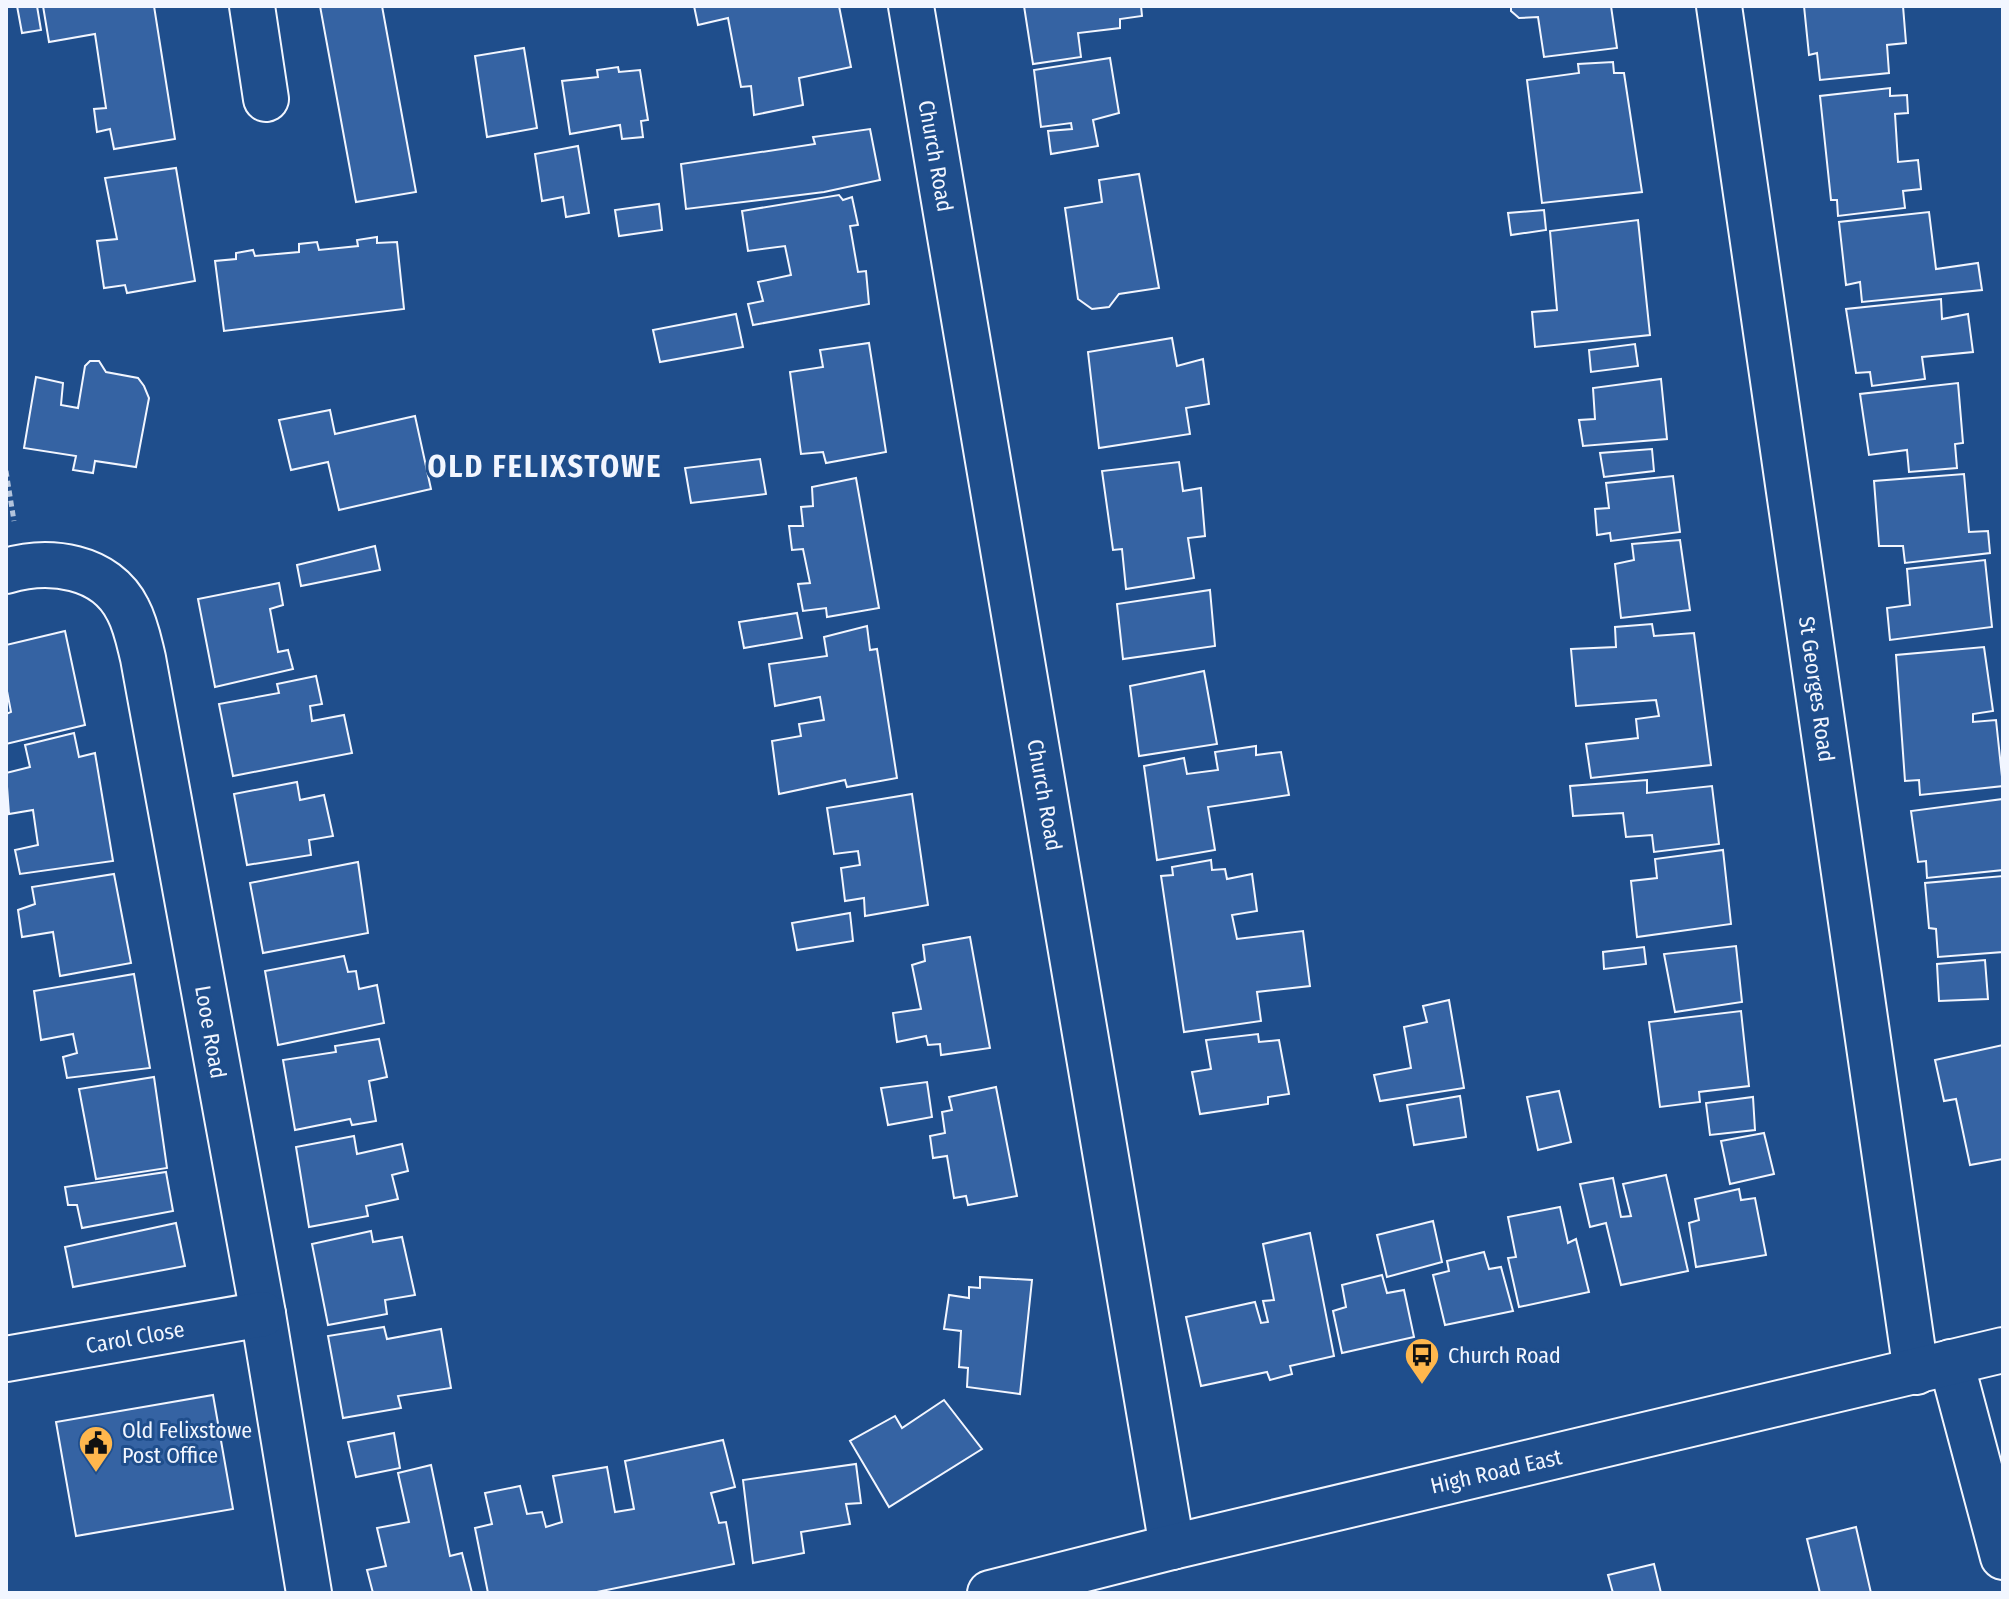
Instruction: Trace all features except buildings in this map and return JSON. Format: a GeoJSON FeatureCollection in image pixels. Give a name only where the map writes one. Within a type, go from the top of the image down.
{"type":"FeatureCollection","features":[{"type":"Feature","properties":{"kind":"street"},"geometry":{"type":"LineString","coordinates":[[252,6],[266,99]]}},
{"type":"Feature","properties":{"kind":"street","name":"St Georges Road"},"geometry":{"type":"LineString","coordinates":[[1719,6],[1933,1367],[2003,1557]]}},
{"type":"Feature","properties":{"kind":"street","name":"Church Road"},"geometry":{"type":"LineString","coordinates":[[913,24],[1172,1547]]}},
{"type":"Feature","properties":{"kind":"street","name":"Looe Road"},"geometry":{"type":"LineString","coordinates":[[6,571],[47,564],[79,570],[119,595],[134,622],[263,1314],[309,1593]]}},
{"type":"Feature","properties":{"kind":"street","name":"Carol Close"},"geometry":{"type":"LineString","coordinates":[[6,1359],[263,1314]]}},
{"type":"Feature","properties":{"kind":"street","name":"High Road East"},"geometry":{"type":"LineString","coordinates":[[990,1593],[2003,1350]]}},
{"type":"Feature","properties":{"kind":"place","name":"Church Road"},"geometry":{"type":"Point","coordinates":[1422,1386]}},
{"type":"Feature","properties":{"kind":"place","name":"Old Felixstowe Post Office"},"geometry":{"type":"Point","coordinates":[96,1474]}},
{"type":"Feature","properties":{"kind":"district","name":"OLD FELIXSTOWE"},"geometry":{"type":"Point","coordinates":[545,467]}}]}
